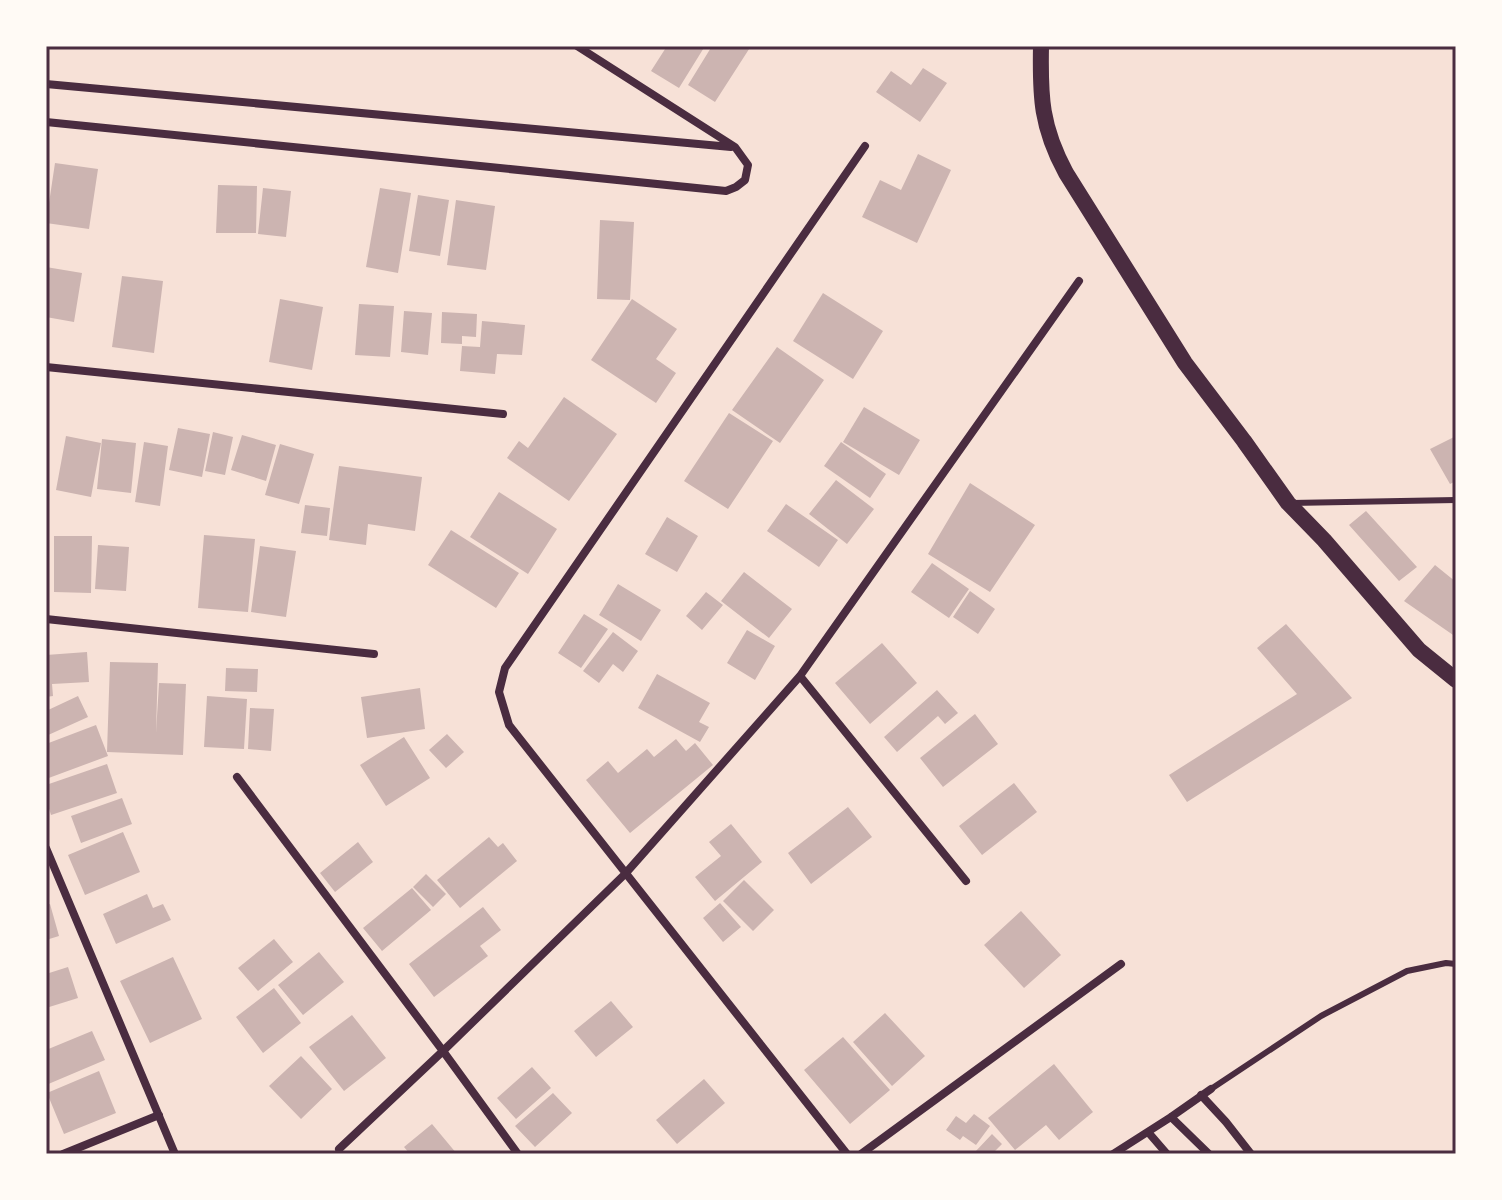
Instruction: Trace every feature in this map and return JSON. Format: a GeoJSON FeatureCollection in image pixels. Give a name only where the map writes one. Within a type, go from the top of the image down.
{"type":"FeatureCollection","features":[{"type":"Feature","properties":{"kind":"main road"},"geometry":{"type":"LineString","coordinates":[[1041,46],[1045,122],[1053,148],[1185,363],[1288,503],[1419,650],[1456,680]]}},
{"type":"Feature","properties":{"kind":"street"},"geometry":{"type":"LineString","coordinates":[[46,122],[726,191],[745,180],[748,165],[735,147],[577,46]]}},
{"type":"Feature","properties":{"kind":"street"},"geometry":{"type":"LineString","coordinates":[[46,84],[735,147]]}},
{"type":"Feature","properties":{"kind":"street"},"geometry":{"type":"LineString","coordinates":[[847,1154],[509,725],[499,692],[505,668],[865,146]]}},
{"type":"Feature","properties":{"kind":"street"},"geometry":{"type":"LineString","coordinates":[[339,1149],[625,874],[800,676],[1079,281]]}},
{"type":"Feature","properties":{"kind":"street"},"geometry":{"type":"LineString","coordinates":[[46,367],[503,414]]}},
{"type":"Feature","properties":{"kind":"street"},"geometry":{"type":"LineString","coordinates":[[46,619],[374,654]]}},
{"type":"Feature","properties":{"kind":"street"},"geometry":{"type":"LineString","coordinates":[[800,676],[966,881]]}},
{"type":"Feature","properties":{"kind":"street"},"geometry":{"type":"LineString","coordinates":[[237,777],[518,1154]]}},
{"type":"Feature","properties":{"kind":"street"},"geometry":{"type":"LineString","coordinates":[[46,848],[175,1154]]}},
{"type":"Feature","properties":{"kind":"street"},"geometry":{"type":"LineString","coordinates":[[861,1154],[1121,964]]}},
{"type":"Feature","properties":{"kind":"street"},"geometry":{"type":"LineString","coordinates":[[1113,1154],[1211,1089]]}},
{"type":"Feature","properties":{"kind":"street"},"geometry":{"type":"LineString","coordinates":[[1201,1095],[1251,1154]]}},
{"type":"Feature","properties":{"kind":"street"},"geometry":{"type":"LineString","coordinates":[[63,1154],[159,1115]]}},
{"type":"Feature","properties":{"kind":"street"},"geometry":{"type":"LineString","coordinates":[[1171,1117],[1209,1154]]}},
{"type":"Feature","properties":{"kind":"street"},"geometry":{"type":"LineString","coordinates":[[1148,1132],[1167,1154]]}},
{"type":"Feature","properties":{"kind":"lane"},"geometry":{"type":"LineString","coordinates":[[1288,503],[1456,500]]}},
{"type":"Feature","properties":{"kind":"lane"},"geometry":{"type":"LineString","coordinates":[[1211,1089],[1321,1016],[1407,971],[1446,963],[1456,964]]}},
{"type":"Feature","properties":{"kind":"building"},"geometry":{"type":"Polygon","coordinates":[[[667,46],[705,46],[679,88],[651,71],[667,46]]]}},
{"type":"Feature","properties":{"kind":"building"},"geometry":{"type":"Polygon","coordinates":[[[712,46],[751,46],[715,102],[688,85],[712,46]]]}},
{"type":"Feature","properties":{"kind":"building"},"geometry":{"type":"Polygon","coordinates":[[[923,68],[947,83],[920,122],[876,92],[891,71],[911,85],[923,68]]]}},
{"type":"Feature","properties":{"kind":"building"},"geometry":{"type":"Polygon","coordinates":[[[918,154],[951,170],[917,243],[862,217],[880,180],[901,190],[918,154]]]}},
{"type":"Feature","properties":{"kind":"building"},"geometry":{"type":"Polygon","coordinates":[[[55,163],[98,169],[89,229],[46,223],[55,163]]]}},
{"type":"Feature","properties":{"kind":"building"},"geometry":{"type":"Polygon","coordinates":[[[218,185],[257,186],[256,233],[216,233],[218,185]]]}},
{"type":"Feature","properties":{"kind":"building"},"geometry":{"type":"Polygon","coordinates":[[[263,188],[291,191],[286,237],[258,234],[263,188]]]}},
{"type":"Feature","properties":{"kind":"building"},"geometry":{"type":"Polygon","coordinates":[[[380,188],[411,193],[398,273],[366,267],[380,188]]]}},
{"type":"Feature","properties":{"kind":"building"},"geometry":{"type":"Polygon","coordinates":[[[418,195],[449,200],[440,256],[409,251],[418,195]]]}},
{"type":"Feature","properties":{"kind":"building"},"geometry":{"type":"Polygon","coordinates":[[[456,200],[495,206],[486,270],[447,265],[456,200]]]}},
{"type":"Feature","properties":{"kind":"building"},"geometry":{"type":"Polygon","coordinates":[[[600,220],[634,222],[630,300],[597,299],[600,220]]]}},
{"type":"Feature","properties":{"kind":"building"},"geometry":{"type":"Polygon","coordinates":[[[46,267],[82,273],[74,322],[46,317],[46,267]]]}},
{"type":"Feature","properties":{"kind":"building"},"geometry":{"type":"Polygon","coordinates":[[[122,276],[163,281],[154,353],[112,347],[122,276]]]}},
{"type":"Feature","properties":{"kind":"building"},"geometry":{"type":"Polygon","coordinates":[[[823,293],[883,331],[853,379],[793,341],[823,293]]]}},
{"type":"Feature","properties":{"kind":"building"},"geometry":{"type":"Polygon","coordinates":[[[280,299],[323,307],[312,370],[269,362],[280,299]]]}},
{"type":"Feature","properties":{"kind":"building"},"geometry":{"type":"Polygon","coordinates":[[[632,299],[677,329],[656,359],[676,373],[656,403],[591,360],[632,299]]]}},
{"type":"Feature","properties":{"kind":"building"},"geometry":{"type":"Polygon","coordinates":[[[359,304],[394,306],[390,357],[355,355],[359,304]]]}},
{"type":"Feature","properties":{"kind":"building"},"geometry":{"type":"Polygon","coordinates":[[[404,311],[432,313],[428,355],[401,352],[404,311]]]}},
{"type":"Feature","properties":{"kind":"building"},"geometry":{"type":"Polygon","coordinates":[[[442,312],[477,314],[476,337],[462,336],[462,344],[441,343],[442,312]]]}},
{"type":"Feature","properties":{"kind":"building"},"geometry":{"type":"Polygon","coordinates":[[[482,321],[525,325],[522,355],[497,354],[495,374],[460,371],[462,346],[480,347],[482,321]]]}},
{"type":"Feature","properties":{"kind":"building"},"geometry":{"type":"Polygon","coordinates":[[[777,347],[824,380],[780,443],[732,410],[777,347]]]}},
{"type":"Feature","properties":{"kind":"building"},"geometry":{"type":"Polygon","coordinates":[[[564,397],[617,434],[569,501],[507,458],[519,441],[528,448],[564,397]]]}},
{"type":"Feature","properties":{"kind":"building"},"geometry":{"type":"Polygon","coordinates":[[[864,407],[920,440],[899,475],[843,442],[864,407]]]}},
{"type":"Feature","properties":{"kind":"building"},"geometry":{"type":"Polygon","coordinates":[[[729,413],[773,441],[728,509],[684,481],[729,413]]]}},
{"type":"Feature","properties":{"kind":"building"},"geometry":{"type":"Polygon","coordinates":[[[178,428],[210,434],[202,477],[169,470],[178,428]]]}},
{"type":"Feature","properties":{"kind":"building"},"geometry":{"type":"Polygon","coordinates":[[[213,432],[233,437],[225,475],[205,471],[213,432]]]}},
{"type":"Feature","properties":{"kind":"building"},"geometry":{"type":"Polygon","coordinates":[[[242,435],[276,445],[266,481],[231,470],[242,435]]]}},
{"type":"Feature","properties":{"kind":"building"},"geometry":{"type":"Polygon","coordinates":[[[66,436],[101,443],[91,497],[56,490],[66,436]]]}},
{"type":"Feature","properties":{"kind":"building"},"geometry":{"type":"Polygon","coordinates":[[[1456,436],[1456,481],[1450,484],[1430,449],[1456,436]]]}},
{"type":"Feature","properties":{"kind":"building"},"geometry":{"type":"Polygon","coordinates":[[[102,439],[136,443],[131,493],[97,489],[102,439]]]}},
{"type":"Feature","properties":{"kind":"building"},"geometry":{"type":"Polygon","coordinates":[[[144,442],[168,446],[160,506],[135,502],[144,442]]]}},
{"type":"Feature","properties":{"kind":"building"},"geometry":{"type":"Polygon","coordinates":[[[841,442],[886,474],[870,498],[824,466],[841,442]]]}},
{"type":"Feature","properties":{"kind":"building"},"geometry":{"type":"Polygon","coordinates":[[[280,444],[314,454],[299,504],[265,495],[280,444]]]}},
{"type":"Feature","properties":{"kind":"building"},"geometry":{"type":"Polygon","coordinates":[[[339,466],[422,477],[415,531],[368,524],[366,545],[329,540],[339,466]]]}},
{"type":"Feature","properties":{"kind":"building"},"geometry":{"type":"Polygon","coordinates":[[[836,480],[874,509],[847,544],[809,514],[836,480]]]}},
{"type":"Feature","properties":{"kind":"building"},"geometry":{"type":"Polygon","coordinates":[[[970,483],[1035,525],[990,592],[928,554],[970,483]]]}},
{"type":"Feature","properties":{"kind":"building"},"geometry":{"type":"Polygon","coordinates":[[[499,492],[557,529],[528,574],[470,537],[499,492]]]}},
{"type":"Feature","properties":{"kind":"building"},"geometry":{"type":"Polygon","coordinates":[[[786,504],[838,540],[819,567],[767,531],[786,504]]]}},
{"type":"Feature","properties":{"kind":"building"},"geometry":{"type":"Polygon","coordinates":[[[305,505],[330,508],[327,536],[301,533],[305,505]]]}},
{"type":"Feature","properties":{"kind":"building"},"geometry":{"type":"Polygon","coordinates":[[[1366,511],[1417,567],[1399,581],[1349,525],[1366,511]]]}},
{"type":"Feature","properties":{"kind":"building"},"geometry":{"type":"Polygon","coordinates":[[[667,517],[698,536],[677,572],[645,554],[667,517]]]}},
{"type":"Feature","properties":{"kind":"building"},"geometry":{"type":"Polygon","coordinates":[[[451,530],[519,573],[496,608],[428,565],[451,530]]]}},
{"type":"Feature","properties":{"kind":"building"},"geometry":{"type":"Polygon","coordinates":[[[204,535],[255,539],[248,612],[198,608],[204,535]]]}},
{"type":"Feature","properties":{"kind":"building"},"geometry":{"type":"Polygon","coordinates":[[[54,536],[92,536],[91,593],[54,592],[54,536]]]}},
{"type":"Feature","properties":{"kind":"building"},"geometry":{"type":"Polygon","coordinates":[[[98,545],[129,547],[126,591],[95,589],[98,545]]]}},
{"type":"Feature","properties":{"kind":"building"},"geometry":{"type":"Polygon","coordinates":[[[260,546],[296,551],[286,617],[251,612],[260,546]]]}},
{"type":"Feature","properties":{"kind":"building"},"geometry":{"type":"Polygon","coordinates":[[[932,563],[969,589],[949,618],[911,592],[932,563]]]}},
{"type":"Feature","properties":{"kind":"building"},"geometry":{"type":"Polygon","coordinates":[[[1435,565],[1456,582],[1456,637],[1404,601],[1435,565]]]}},
{"type":"Feature","properties":{"kind":"building"},"geometry":{"type":"Polygon","coordinates":[[[744,572],[792,609],[769,638],[721,601],[744,572]]]}},
{"type":"Feature","properties":{"kind":"building"},"geometry":{"type":"Polygon","coordinates":[[[618,584],[661,610],[641,641],[599,615],[618,584]]]}},
{"type":"Feature","properties":{"kind":"building"},"geometry":{"type":"Polygon","coordinates":[[[970,591],[995,609],[978,634],[953,617],[970,591]]]}},
{"type":"Feature","properties":{"kind":"building"},"geometry":{"type":"Polygon","coordinates":[[[706,592],[723,605],[702,630],[686,616],[706,592]]]}},
{"type":"Feature","properties":{"kind":"building"},"geometry":{"type":"Polygon","coordinates":[[[584,614],[608,629],[581,668],[558,653],[584,614]]]}},
{"type":"Feature","properties":{"kind":"building"},"geometry":{"type":"Polygon","coordinates":[[[1286,624],[1352,698],[1187,802],[1169,775],[1297,694],[1257,648],[1286,624]]]}},
{"type":"Feature","properties":{"kind":"building"},"geometry":{"type":"Polygon","coordinates":[[[747,630],[775,646],[755,680],[727,663],[747,630]]]}},
{"type":"Feature","properties":{"kind":"building"},"geometry":{"type":"Polygon","coordinates":[[[613,632],[638,651],[623,672],[613,664],[599,683],[583,671],[613,632]]]}},
{"type":"Feature","properties":{"kind":"building"},"geometry":{"type":"Polygon","coordinates":[[[882,643],[917,683],[870,724],[835,683],[882,643]]]}},
{"type":"Feature","properties":{"kind":"building"},"geometry":{"type":"Polygon","coordinates":[[[87,652],[89,682],[52,684],[53,696],[46,697],[46,655],[87,652]]]}},
{"type":"Feature","properties":{"kind":"building"},"geometry":{"type":"Polygon","coordinates":[[[110,662],[158,663],[156,733],[159,683],[186,684],[183,755],[107,752],[110,662]]]}},
{"type":"Feature","properties":{"kind":"building"},"geometry":{"type":"Polygon","coordinates":[[[226,668],[258,669],[257,692],[225,691],[226,668]]]}},
{"type":"Feature","properties":{"kind":"building"},"geometry":{"type":"Polygon","coordinates":[[[657,674],[710,703],[699,722],[709,727],[700,742],[638,708],[657,674]]]}},
{"type":"Feature","properties":{"kind":"building"},"geometry":{"type":"Polygon","coordinates":[[[420,688],[425,729],[367,738],[361,697],[420,688]]]}},
{"type":"Feature","properties":{"kind":"building"},"geometry":{"type":"Polygon","coordinates":[[[937,690],[958,713],[945,724],[938,716],[897,752],[884,737],[937,690]]]}},
{"type":"Feature","properties":{"kind":"building"},"geometry":{"type":"Polygon","coordinates":[[[78,696],[88,717],[46,736],[46,711],[78,696]]]}},
{"type":"Feature","properties":{"kind":"building"},"geometry":{"type":"Polygon","coordinates":[[[207,696],[247,699],[244,749],[204,747],[207,696]]]}},
{"type":"Feature","properties":{"kind":"building"},"geometry":{"type":"Polygon","coordinates":[[[250,708],[274,709],[271,751],[248,749],[250,708]]]}},
{"type":"Feature","properties":{"kind":"building"},"geometry":{"type":"Polygon","coordinates":[[[975,714],[998,744],[943,787],[920,758],[975,714]]]}},
{"type":"Feature","properties":{"kind":"building"},"geometry":{"type":"Polygon","coordinates":[[[96,725],[108,756],[46,779],[46,744],[96,725]]]}},
{"type":"Feature","properties":{"kind":"building"},"geometry":{"type":"Polygon","coordinates":[[[447,734],[464,752],[446,768],[429,750],[447,734]]]}},
{"type":"Feature","properties":{"kind":"building"},"geometry":{"type":"Polygon","coordinates":[[[404,737],[430,778],[386,806],[360,765],[404,737]]]}},
{"type":"Feature","properties":{"kind":"building"},"geometry":{"type":"Polygon","coordinates":[[[676,739],[686,751],[695,743],[713,765],[630,833],[586,780],[608,761],[618,773],[647,749],[654,757],[676,739]]]}},
{"type":"Feature","properties":{"kind":"building"},"geometry":{"type":"Polygon","coordinates":[[[107,764],[117,793],[51,815],[46,785],[107,764]]]}},
{"type":"Feature","properties":{"kind":"building"},"geometry":{"type":"Polygon","coordinates":[[[1014,783],[1037,812],[982,855],[959,826],[1014,783]]]}},
{"type":"Feature","properties":{"kind":"building"},"geometry":{"type":"Polygon","coordinates":[[[122,798],[132,824],[81,843],[71,816],[122,798]]]}},
{"type":"Feature","properties":{"kind":"building"},"geometry":{"type":"Polygon","coordinates":[[[848,807],[872,837],[811,884],[788,853],[848,807]]]}},
{"type":"Feature","properties":{"kind":"building"},"geometry":{"type":"Polygon","coordinates":[[[731,824],[762,862],[715,901],[695,877],[721,856],[709,842],[731,824]]]}},
{"type":"Feature","properties":{"kind":"building"},"geometry":{"type":"Polygon","coordinates":[[[123,832],[140,872],[85,895],[68,855],[123,832]]]}},
{"type":"Feature","properties":{"kind":"building"},"geometry":{"type":"Polygon","coordinates":[[[489,837],[498,847],[503,843],[517,861],[460,908],[437,880],[489,837]]]}},
{"type":"Feature","properties":{"kind":"building"},"geometry":{"type":"Polygon","coordinates":[[[358,842],[373,862],[335,892],[320,873],[358,842]]]}},
{"type":"Feature","properties":{"kind":"building"},"geometry":{"type":"Polygon","coordinates":[[[426,874],[446,894],[433,907],[413,887],[426,874]]]}},
{"type":"Feature","properties":{"kind":"building"},"geometry":{"type":"Polygon","coordinates":[[[744,880],[774,910],[753,931],[723,901],[744,880]]]}},
{"type":"Feature","properties":{"kind":"building"},"geometry":{"type":"Polygon","coordinates":[[[412,888],[431,910],[382,951],[363,928],[412,888]]]}},
{"type":"Feature","properties":{"kind":"building"},"geometry":{"type":"Polygon","coordinates":[[[147,894],[153,908],[163,904],[171,920],[116,944],[103,914],[147,894]]]}},
{"type":"Feature","properties":{"kind":"building"},"geometry":{"type":"Polygon","coordinates":[[[720,903],[741,927],[723,942],[703,918],[720,903]]]}},
{"type":"Feature","properties":{"kind":"building"},"geometry":{"type":"Polygon","coordinates":[[[50,904],[59,936],[46,940],[46,905],[50,904]]]}},
{"type":"Feature","properties":{"kind":"building"},"geometry":{"type":"Polygon","coordinates":[[[483,907],[501,930],[480,946],[488,956],[434,997],[409,964],[483,907]]]}},
{"type":"Feature","properties":{"kind":"building"},"geometry":{"type":"Polygon","coordinates":[[[1021,911],[1061,955],[1024,988],[984,945],[1021,911]]]}},
{"type":"Feature","properties":{"kind":"building"},"geometry":{"type":"Polygon","coordinates":[[[274,939],[293,962],[258,991],[238,968],[274,939]]]}},
{"type":"Feature","properties":{"kind":"building"},"geometry":{"type":"Polygon","coordinates":[[[319,952],[344,982],[303,1015],[278,985],[319,952]]]}},
{"type":"Feature","properties":{"kind":"building"},"geometry":{"type":"Polygon","coordinates":[[[173,957],[202,1019],[150,1043],[120,981],[173,957]]]}},
{"type":"Feature","properties":{"kind":"building"},"geometry":{"type":"Polygon","coordinates":[[[68,967],[78,998],[46,1008],[46,974],[68,967]]]}},
{"type":"Feature","properties":{"kind":"building"},"geometry":{"type":"Polygon","coordinates":[[[274,988],[301,1023],[263,1053],[236,1017],[274,988]]]}},
{"type":"Feature","properties":{"kind":"building"},"geometry":{"type":"Polygon","coordinates":[[[611,1001],[633,1027],[596,1057],[574,1031],[611,1001]]]}},
{"type":"Feature","properties":{"kind":"building"},"geometry":{"type":"Polygon","coordinates":[[[885,1013],[925,1056],[892,1086],[853,1042],[885,1013]]]}},
{"type":"Feature","properties":{"kind":"building"},"geometry":{"type":"Polygon","coordinates":[[[352,1015],[386,1058],[344,1091],[309,1047],[352,1015]]]}},
{"type":"Feature","properties":{"kind":"building"},"geometry":{"type":"Polygon","coordinates":[[[92,1031],[105,1060],[46,1085],[46,1050],[92,1031]]]}},
{"type":"Feature","properties":{"kind":"building"},"geometry":{"type":"Polygon","coordinates":[[[843,1037],[890,1090],[850,1124],[804,1070],[843,1037]]]}},
{"type":"Feature","properties":{"kind":"building"},"geometry":{"type":"Polygon","coordinates":[[[301,1056],[332,1089],[301,1119],[269,1086],[301,1056]]]}},
{"type":"Feature","properties":{"kind":"building"},"geometry":{"type":"Polygon","coordinates":[[[1054,1064],[1093,1112],[1059,1140],[1046,1125],[1015,1150],[988,1118],[1054,1064]]]}},
{"type":"Feature","properties":{"kind":"building"},"geometry":{"type":"Polygon","coordinates":[[[532,1067],[551,1088],[516,1119],[497,1098],[532,1067]]]}},
{"type":"Feature","properties":{"kind":"building"},"geometry":{"type":"Polygon","coordinates":[[[99,1071],[116,1113],[64,1134],[47,1093],[99,1071]]]}},
{"type":"Feature","properties":{"kind":"building"},"geometry":{"type":"Polygon","coordinates":[[[704,1079],[725,1103],[677,1144],[656,1120],[704,1079]]]}},
{"type":"Feature","properties":{"kind":"building"},"geometry":{"type":"Polygon","coordinates":[[[553,1093],[572,1113],[535,1147],[515,1126],[553,1093]]]}},
{"type":"Feature","properties":{"kind":"building"},"geometry":{"type":"Polygon","coordinates":[[[974,1114],[990,1126],[976,1145],[963,1136],[960,1140],[946,1130],[956,1116],[966,1123],[974,1114]]]}},
{"type":"Feature","properties":{"kind":"building"},"geometry":{"type":"Polygon","coordinates":[[[432,1124],[457,1154],[410,1154],[404,1147],[432,1124]]]}},
{"type":"Feature","properties":{"kind":"building"},"geometry":{"type":"Polygon","coordinates":[[[992,1134],[1002,1144],[992,1154],[977,1154],[975,1152],[992,1134]]]}}]}
